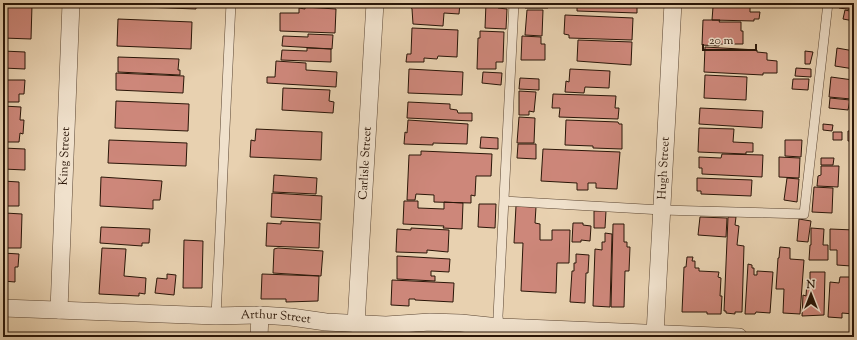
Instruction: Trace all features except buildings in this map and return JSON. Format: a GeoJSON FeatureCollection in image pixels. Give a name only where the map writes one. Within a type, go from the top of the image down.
{"type":"FeatureCollection","features":[{"type":"Feature","properties":{"kind":"street","name":"King Street"},"geometry":{"type":"LineString","coordinates":[[59,310],[71,3]]}},
{"type":"Feature","properties":{"kind":"street","name":"Carlisle Street"},"geometry":{"type":"LineString","coordinates":[[356,324],[375,3]]}},
{"type":"Feature","properties":{"kind":"street","name":"Hugh Street"},"geometry":{"type":"LineString","coordinates":[[655,334],[673,3]]}},
{"type":"Feature","properties":{"kind":"street","name":"Arthur Street"},"geometry":{"type":"LineString","coordinates":[[3,308],[216,316],[260,315],[291,317],[326,322],[386,325],[430,322],[461,330],[499,327],[739,337]]}},
{"type":"Feature","properties":{"kind":"street"},"geometry":{"type":"LineString","coordinates":[[259,337],[260,315]]}},
{"type":"Feature","properties":{"kind":"lane"},"geometry":{"type":"LineString","coordinates":[[216,316],[230,3]]}},
{"type":"Feature","properties":{"kind":"lane"},"geometry":{"type":"LineString","coordinates":[[499,327],[498,316],[514,3]]}},
{"type":"Feature","properties":{"kind":"lane"},"geometry":{"type":"LineString","coordinates":[[505,201],[662,210],[804,214],[828,3]]}}]}
